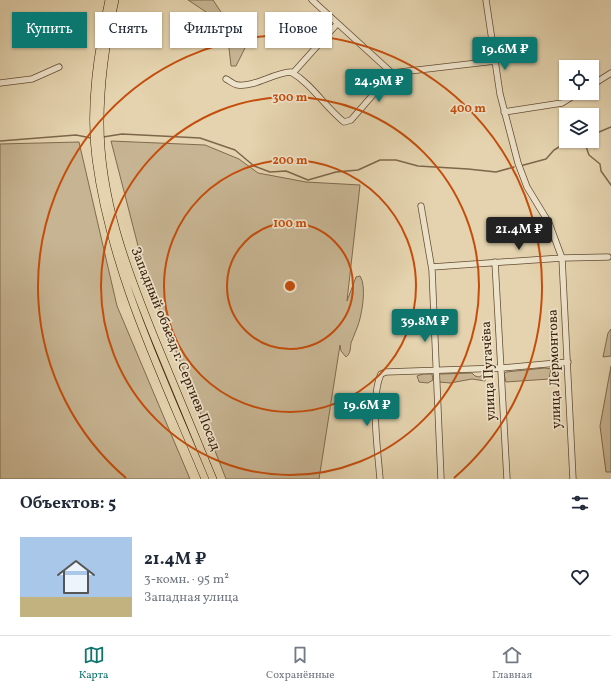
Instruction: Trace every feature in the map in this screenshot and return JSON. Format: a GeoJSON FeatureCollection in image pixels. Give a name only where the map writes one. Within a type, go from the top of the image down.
{"type":"FeatureCollection","features":[{"type":"Feature","properties":{"kind":"main road"},"geometry":{"type":"LineString","coordinates":[[99,158],[97,124],[98,57],[109,0]]}},
{"type":"Feature","properties":{"kind":"main road"},"geometry":{"type":"LineString","coordinates":[[97,124],[104,57],[115,0]]}},
{"type":"Feature","properties":{"kind":"main road","name":"Западный объезд г. Сергиев Посад"},"geometry":{"type":"LineString","coordinates":[[99,158],[111,238],[124,279],[205,479]]}},
{"type":"Feature","properties":{"kind":"main road","name":"Западный объезд г. Сергиев Посад"},"geometry":{"type":"LineString","coordinates":[[99,158],[111,210],[130,278],[213,479]]}},
{"type":"Feature","properties":{"kind":"street"},"geometry":{"type":"LineString","coordinates":[[312,0],[392,73]]}},
{"type":"Feature","properties":{"kind":"street","name":"улица Лермонтова"},"geometry":{"type":"LineString","coordinates":[[486,0],[498,84],[520,170],[527,187],[543,212],[562,258],[568,362],[569,436],[573,479]]}},
{"type":"Feature","properties":{"kind":"street"},"geometry":{"type":"LineString","coordinates":[[293,73],[337,24]]}},
{"type":"Feature","properties":{"kind":"street"},"geometry":{"type":"LineString","coordinates":[[226,80],[236,85],[246,85],[283,73],[293,73],[344,122],[351,120],[392,73],[495,61]]}},
{"type":"Feature","properties":{"kind":"street"},"geometry":{"type":"LineString","coordinates":[[0,83],[32,79],[59,67]]}},
{"type":"Feature","properties":{"kind":"street"},"geometry":{"type":"LineString","coordinates":[[599,81],[611,74]]}},
{"type":"Feature","properties":{"kind":"street"},"geometry":{"type":"LineString","coordinates":[[504,112],[562,102],[566,100]]}},
{"type":"Feature","properties":{"kind":"street"},"geometry":{"type":"LineString","coordinates":[[421,206],[432,267],[441,479]]}},
{"type":"Feature","properties":{"kind":"street"},"geometry":{"type":"LineString","coordinates":[[432,267],[562,258],[608,257]]}},
{"type":"Feature","properties":{"kind":"street","name":"улица Пугачёва"},"geometry":{"type":"LineString","coordinates":[[495,262],[507,479]]}},
{"type":"Feature","properties":{"kind":"street"},"geometry":{"type":"LineString","coordinates":[[380,479],[376,422],[376,391],[380,377],[386,372],[502,368],[568,362]]}},
{"type":"Feature","properties":{"kind":"shaded area"},"geometry":{"type":"Polygon","coordinates":[[[188,0],[213,0],[221,12],[206,12],[188,0]]]}},
{"type":"Feature","properties":{"kind":"shaded area"},"geometry":{"type":"Polygon","coordinates":[[[229,48],[245,48],[236,66],[231,66],[229,48]]]}},
{"type":"Feature","properties":{"kind":"shaded area"},"geometry":{"type":"Polygon","coordinates":[[[111,141],[205,145],[239,159],[258,173],[306,182],[360,185],[347,301],[356,277],[360,276],[363,287],[362,309],[359,323],[351,343],[350,352],[346,357],[341,351],[340,345],[319,479],[226,479],[144,269],[111,141]]]}},
{"type":"Feature","properties":{"kind":"shaded area"},"geometry":{"type":"Polygon","coordinates":[[[79,142],[117,306],[190,479],[0,479],[0,144],[79,142]]]}},
{"type":"Feature","properties":{"kind":"shaded area"},"geometry":{"type":"Polygon","coordinates":[[[611,329],[611,356],[603,357],[608,333],[611,329]]]}},
{"type":"Feature","properties":{"kind":"shaded area"},"geometry":{"type":"Polygon","coordinates":[[[611,366],[611,472],[606,472],[600,426],[611,366]]]}},
{"type":"Feature","properties":{"kind":"shaded area"},"geometry":{"type":"Polygon","coordinates":[[[545,368],[551,369],[549,379],[506,382],[504,374],[506,372],[545,368]]]}},
{"type":"Feature","properties":{"kind":"shaded area"},"geometry":{"type":"Polygon","coordinates":[[[472,373],[479,377],[485,374],[485,381],[472,379],[450,383],[439,382],[438,375],[440,374],[472,373]]]}},
{"type":"Feature","properties":{"kind":"shaded area"},"geometry":{"type":"Polygon","coordinates":[[[432,374],[433,380],[428,383],[419,382],[417,376],[432,374]]]}},
{"type":"Feature","properties":{"kind":"waterway"},"geometry":{"type":"LineString","coordinates":[[599,132],[611,127]]}},
{"type":"Feature","properties":{"kind":"waterway"},"geometry":{"type":"LineString","coordinates":[[103,137],[122,134],[200,138],[235,150],[254,166],[270,172],[286,171],[308,180],[336,172],[358,170],[380,160],[396,160],[418,166],[496,172],[514,167]]}},
{"type":"Feature","properties":{"kind":"waterway"},"geometry":{"type":"LineString","coordinates":[[0,141],[76,135],[91,138]]}},
{"type":"Feature","properties":{"kind":"waterway"},"geometry":{"type":"LineString","coordinates":[[520,166],[546,159],[559,147]]}},
{"type":"Feature","properties":{"kind":"waterway"},"geometry":{"type":"LineString","coordinates":[[586,148],[589,155],[600,164],[601,171],[611,185]]}}]}
